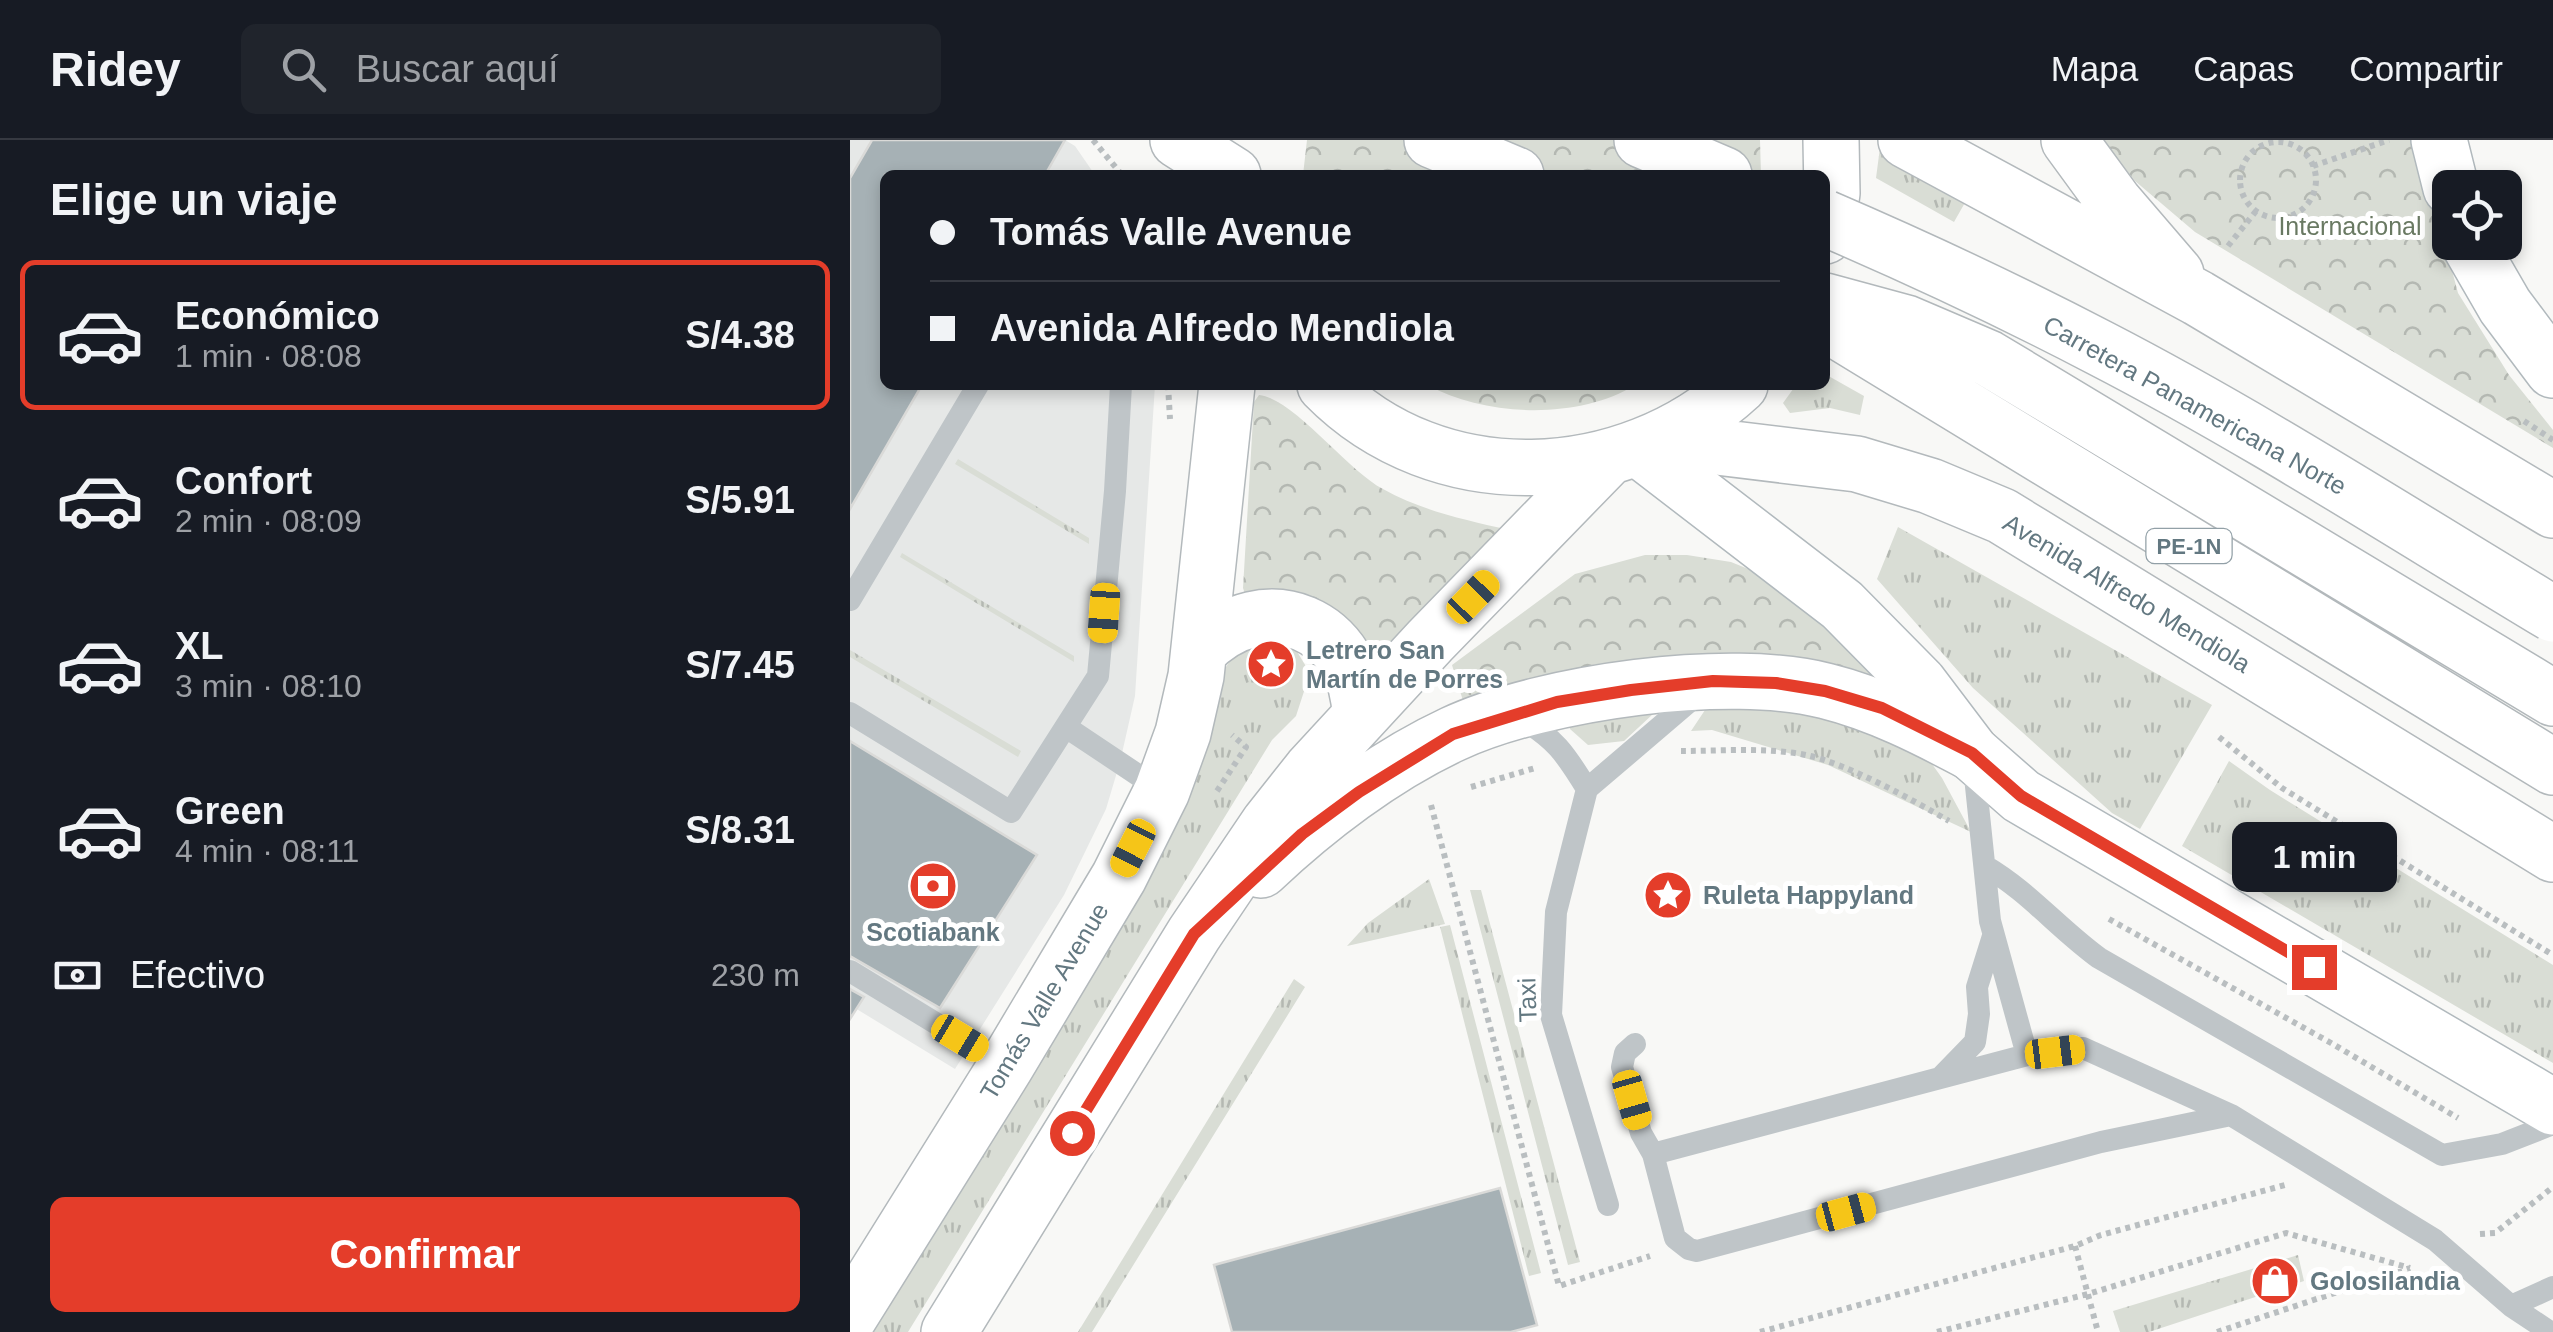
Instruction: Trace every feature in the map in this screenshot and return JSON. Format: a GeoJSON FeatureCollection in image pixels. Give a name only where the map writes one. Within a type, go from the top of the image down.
{"type":"FeatureCollection","features":[{"type":"Feature","properties":{"kind":"main road"},"geometry":{"type":"LineString","coordinates":[[1432,140],[1504,170]]}},
{"type":"Feature","properties":{"kind":"main road"},"geometry":{"type":"LineString","coordinates":[[1642,140],[1712,170]]}},
{"type":"Feature","properties":{"kind":"main road"},"geometry":{"type":"LineString","coordinates":[[1830,205],[1831,140]]}},
{"type":"Feature","properties":{"kind":"main road"},"geometry":{"type":"LineString","coordinates":[[1906,140],[2198,298],[2553,510]]}},
{"type":"Feature","properties":{"kind":"main road"},"geometry":{"type":"LineString","coordinates":[[2068,140],[2115,203],[2198,298]]}},
{"type":"Feature","properties":{"kind":"main road"},"geometry":{"type":"LineString","coordinates":[[2439,140],[2447,170]]}},
{"type":"Feature","properties":{"kind":"main road","name":"Carretera Panamericana Norte"},"geometry":{"type":"LineString","coordinates":[[1830,220],[2102,349],[2284,452],[2553,614]]}},
{"type":"Feature","properties":{"kind":"main road"},"geometry":{"type":"LineString","coordinates":[[2478,260],[2505,306],[2553,370]]}},
{"type":"Feature","properties":{"kind":"main road"},"geometry":{"type":"LineString","coordinates":[[1830,302],[1906,323],[1988,358],[2553,698]]}},
{"type":"Feature","properties":{"kind":"main road","name":"PE-1N"},"geometry":{"type":"LineString","coordinates":[[1830,326],[2553,767]]}},
{"type":"Feature","properties":{"kind":"main road","name":"Tomás Valle Avenue"},"geometry":{"type":"LineString","coordinates":[[850,1316],[1118,877],[1186,796],[1189,708],[1199,651],[1226,390]]}},
{"type":"Feature","properties":{"kind":"main road"},"geometry":{"type":"LineString","coordinates":[[1331,390],[1360,415],[1392,434],[1460,460],[1533,469],[1635,450],[1700,417],[1734,390]]}},
{"type":"Feature","properties":{"kind":"main road"},"geometry":{"type":"LineString","coordinates":[[950,1332],[1194,934],[1269,823],[1360,717],[1635,450]]}},
{"type":"Feature","properties":{"kind":"main road"},"geometry":{"type":"LineString","coordinates":[[1635,450],[1842,605],[1919,684],[1972,753],[2021,796],[2553,1108]]}},
{"type":"Feature","properties":{"kind":"main road","name":"Avenida Alfredo Mendiola"},"geometry":{"type":"LineString","coordinates":[[1635,450],[1857,464],[1917,481],[2002,516],[2553,854]]}},
{"type":"Feature","properties":{"kind":"main road"},"geometry":{"type":"LineString","coordinates":[[1199,651],[1212,637],[1248,620],[1266,617],[1304,624],[1336,646],[1348,661],[1356,679],[1360,717]]}},
{"type":"Feature","properties":{"kind":"main road"},"geometry":{"type":"LineString","coordinates":[[1194,934],[1272,860],[1359,792],[1453,734],[1586,696],[1713,681],[1776,683],[1825,691],[1882,708],[1972,753]]}},
{"type":"Feature","properties":{"kind":"lane"},"geometry":{"type":"LineString","coordinates":[[850,600],[975,390]]}},
{"type":"Feature","properties":{"kind":"lane"},"geometry":{"type":"LineString","coordinates":[[850,714],[1011,812],[1094,684],[1100,665],[1121,390]]}},
{"type":"Feature","properties":{"kind":"lane"},"geometry":{"type":"LineString","coordinates":[[1513,714],[1548,734],[1587,788],[1713,681]]}},
{"type":"Feature","properties":{"kind":"lane"},"geometry":{"type":"LineString","coordinates":[[1066,726],[1186,796]]}},
{"type":"Feature","properties":{"kind":"lane"},"geometry":{"type":"LineString","coordinates":[[1972,753],[1993,936],[2027,1055]]}},
{"type":"Feature","properties":{"kind":"lane","name":"Taxi"},"geometry":{"type":"LineString","coordinates":[[1587,788],[1556,912],[1551,1016],[1608,1205]]}},
{"type":"Feature","properties":{"kind":"lane"},"geometry":{"type":"LineString","coordinates":[[1984,866],[2026,894],[2099,958],[2442,1156],[2502,1144],[2553,1124]]}},
{"type":"Feature","properties":{"kind":"lane"},"geometry":{"type":"LineString","coordinates":[[1939,1078],[1975,1042],[1978,987],[1993,936]]}},
{"type":"Feature","properties":{"kind":"lane"},"geometry":{"type":"LineString","coordinates":[[850,971],[1006,1066]]}},
{"type":"Feature","properties":{"kind":"lane"},"geometry":{"type":"LineString","coordinates":[[1635,1044],[1625,1054],[1622,1067],[1641,1134],[1653,1154],[1672,1229],[1682,1245],[1697,1250],[2101,1142],[2230,1115]]}},
{"type":"Feature","properties":{"kind":"lane"},"geometry":{"type":"LineString","coordinates":[[1653,1154],[2027,1055],[2083,1048],[2230,1115],[2435,1240],[2510,1306],[2550,1332]]}},
{"type":"Feature","properties":{"kind":"lane"},"geometry":{"type":"LineString","coordinates":[[2510,1306],[2553,1287]]}},
{"type":"Feature","properties":{"kind":"path"},"geometry":{"type":"LineString","coordinates":[[1094,140],[1118,170]]}},
{"type":"Feature","properties":{"kind":"path"},"geometry":{"type":"LineString","coordinates":[[2313,166],[2388,140]]}},
{"type":"Feature","properties":{"kind":"path"},"geometry":{"type":"LineString","coordinates":[[2260,143],[2289,144],[2300,149],[2313,166],[2314,190],[2301,210],[2278,218],[2266,217],[2246,202],[2240,179],[2248,157],[2260,143]]}},
{"type":"Feature","properties":{"kind":"path"},"geometry":{"type":"LineString","coordinates":[[2228,246],[2256,210]]}},
{"type":"Feature","properties":{"kind":"path"},"geometry":{"type":"LineString","coordinates":[[2524,421],[2553,440]]}},
{"type":"Feature","properties":{"kind":"path"},"geometry":{"type":"LineString","coordinates":[[1186,796],[1246,746],[1239,738],[1230,736]]}},
{"type":"Feature","properties":{"kind":"path"},"geometry":{"type":"LineString","coordinates":[[2219,737],[2282,788],[2553,955]]}},
{"type":"Feature","properties":{"kind":"path"},"geometry":{"type":"LineString","coordinates":[[1632,752],[1750,750],[1807,756],[1878,785],[1984,841]]}},
{"type":"Feature","properties":{"kind":"path"},"geometry":{"type":"LineString","coordinates":[[1471,787],[1569,759]]}},
{"type":"Feature","properties":{"kind":"path"},"geometry":{"type":"LineString","coordinates":[[1431,805],[1559,1286],[1682,1245]]}},
{"type":"Feature","properties":{"kind":"path"},"geometry":{"type":"LineString","coordinates":[[2101,914],[2502,1144]]}},
{"type":"Feature","properties":{"kind":"path"},"geometry":{"type":"LineString","coordinates":[[1760,1332],[2325,1174]]}},
{"type":"Feature","properties":{"kind":"path"},"geometry":{"type":"LineString","coordinates":[[2494,1233],[2553,1187]]}},
{"type":"Feature","properties":{"kind":"path"},"geometry":{"type":"LineString","coordinates":[[1937,1332],[2088,1294],[2286,1234],[2422,1268]]}},
{"type":"Feature","properties":{"kind":"path"},"geometry":{"type":"LineString","coordinates":[[2076,1246],[2098,1332]]}},
{"type":"Feature","properties":{"kind":"path"},"geometry":{"type":"LineString","coordinates":[[2217,1332],[2410,1268]]}},
{"type":"Feature","properties":{"kind":"shaded area"},"geometry":{"type":"Polygon","coordinates":[[[850,140],[1065,140],[1075,146],[1092,170],[880,170],[880,390],[1155,390],[1135,696],[1120,762],[1106,809],[1064,895],[955,1069],[850,1005],[850,140]]]}},
{"type":"Feature","properties":{"kind":"green space"},"geometry":{"type":"Polygon","coordinates":[[[1307,140],[1760,140],[1761,170],[1304,170],[1307,140]]]}},
{"type":"Feature","properties":{"kind":"green space"},"geometry":{"type":"Polygon","coordinates":[[[1881,140],[1975,185],[1954,222],[1876,178],[1881,140]]]}},
{"type":"Feature","properties":{"kind":"green space","name":"Internacional"},"geometry":{"type":"Polygon","coordinates":[[[2102,140],[2417,140],[2432,196],[2432,260],[2449,260],[2458,293],[2509,375],[2553,430],[2553,448],[2195,232],[2135,181],[2102,140]]]}},
{"type":"Feature","properties":{"kind":"green space"},"geometry":{"type":"Polygon","coordinates":[[[1830,377],[1864,396],[1860,415],[1830,408],[1790,413],[1783,403],[1792,390],[1830,390],[1830,377]]]}},
{"type":"Feature","properties":{"kind":"green space"},"geometry":{"type":"Polygon","coordinates":[[[1438,390],[1625,390],[1587,404],[1532,410],[1451,396],[1438,390]]]}},
{"type":"Feature","properties":{"kind":"green space"},"geometry":{"type":"Polygon","coordinates":[[[1259,395],[1288,408],[1383,489],[1429,509],[1509,530],[1376,656],[1363,656],[1247,600],[1243,588],[1254,402],[1259,395]]]}},
{"type":"Feature","properties":{"kind":"green space"},"geometry":{"type":"Polygon","coordinates":[[[958,459],[1089,538],[1089,544],[955,464],[958,459]]]}},
{"type":"Feature","properties":{"kind":"green space"},"geometry":{"type":"Polygon","coordinates":[[[1898,527],[2212,705],[2140,829],[2112,813],[1973,688],[1877,579],[1898,527]]]}},
{"type":"Feature","properties":{"kind":"green space"},"geometry":{"type":"Polygon","coordinates":[[[902,553],[1074,656],[1074,662],[900,557],[902,553]]]}},
{"type":"Feature","properties":{"kind":"green space"},"geometry":{"type":"Polygon","coordinates":[[[1645,555],[1687,555],[1731,562],[1768,577],[1903,689],[1660,660],[1598,664],[1554,673],[1464,704],[1452,665],[1575,574],[1645,555]]]}},
{"type":"Feature","properties":{"kind":"green space"},"geometry":{"type":"Polygon","coordinates":[[[1258,636],[1293,645],[1310,673],[1296,716],[1272,740],[908,1332],[859,1332],[1213,689],[1235,652],[1258,636]]]}},
{"type":"Feature","properties":{"kind":"green space"},"geometry":{"type":"Polygon","coordinates":[[[850,650],[1021,751],[1018,757],[850,657],[850,650]]]}},
{"type":"Feature","properties":{"kind":"green space"},"geometry":{"type":"Polygon","coordinates":[[[1744,697],[1914,739],[1942,778],[1971,832],[1828,765],[1712,730],[1691,731],[1705,710],[1744,697]]]}},
{"type":"Feature","properties":{"kind":"green space"},"geometry":{"type":"Polygon","coordinates":[[[1651,707],[1653,714],[1624,741],[1588,745],[1570,729],[1569,723],[1651,707]]]}},
{"type":"Feature","properties":{"kind":"green space"},"geometry":{"type":"Polygon","coordinates":[[[2229,761],[2553,965],[2553,1063],[2182,846],[2229,761]]]}},
{"type":"Feature","properties":{"kind":"green space"},"geometry":{"type":"Polygon","coordinates":[[[1429,879],[1445,924],[1347,946],[1368,923],[1429,879]]]}},
{"type":"Feature","properties":{"kind":"green space"},"geometry":{"type":"Polygon","coordinates":[[[1470,890],[1481,890],[1580,1262],[1568,1265],[1470,890]]]}},
{"type":"Feature","properties":{"kind":"green space"},"geometry":{"type":"Polygon","coordinates":[[[1450,925],[1541,1273],[1529,1276],[1440,927],[1450,925]]]}},
{"type":"Feature","properties":{"kind":"green space"},"geometry":{"type":"Polygon","coordinates":[[[1294,979],[1305,987],[1092,1332],[1078,1332],[1294,979]]]}},
{"type":"Feature","properties":{"kind":"green space"},"geometry":{"type":"Polygon","coordinates":[[[2298,1255],[2304,1281],[2149,1332],[2120,1332],[2113,1311],[2298,1255]]]}},
{"type":"Feature","properties":{"kind":"building"},"geometry":{"type":"Polygon","coordinates":[[[872,140],[1065,140],[1048,170],[880,170],[880,390],[919,390],[850,509],[850,178],[872,140]]]}},
{"type":"Feature","properties":{"kind":"building"},"geometry":{"type":"Polygon","coordinates":[[[850,741],[1037,855],[940,1008],[850,956],[850,741]]]}},
{"type":"Feature","properties":{"kind":"building"},"geometry":{"type":"Polygon","coordinates":[[[850,989],[864,997],[850,1019],[850,989]]]}},
{"type":"Feature","properties":{"kind":"building"},"geometry":{"type":"Polygon","coordinates":[[[1500,1188],[1537,1325],[1511,1332],[1232,1332],[1214,1265],[1500,1188]]]}},
{"type":"Feature","properties":{"kind":"place","name":"Letrero San Martín de Porres"},"geometry":{"type":"Point","coordinates":[1271,664]}},
{"type":"Feature","properties":{"kind":"place","name":"Scotiabank"},"geometry":{"type":"Point","coordinates":[933,886]}},
{"type":"Feature","properties":{"kind":"place","name":"Ruleta Happyland"},"geometry":{"type":"Point","coordinates":[1668,895]}},
{"type":"Feature","properties":{"kind":"place","name":"Golosilandia"},"geometry":{"type":"Point","coordinates":[2275,1281]}},
{"type":"Feature","properties":{"kind":"route"},"geometry":{"type":"LineString","coordinates":[[1072,1133],[1194,934],[1302,834],[1359,792],[1453,734],[1586,696],[1713,681],[1776,683],[1825,691],[1882,708],[1972,753],[2021,796],[2314,967]]}}]}
